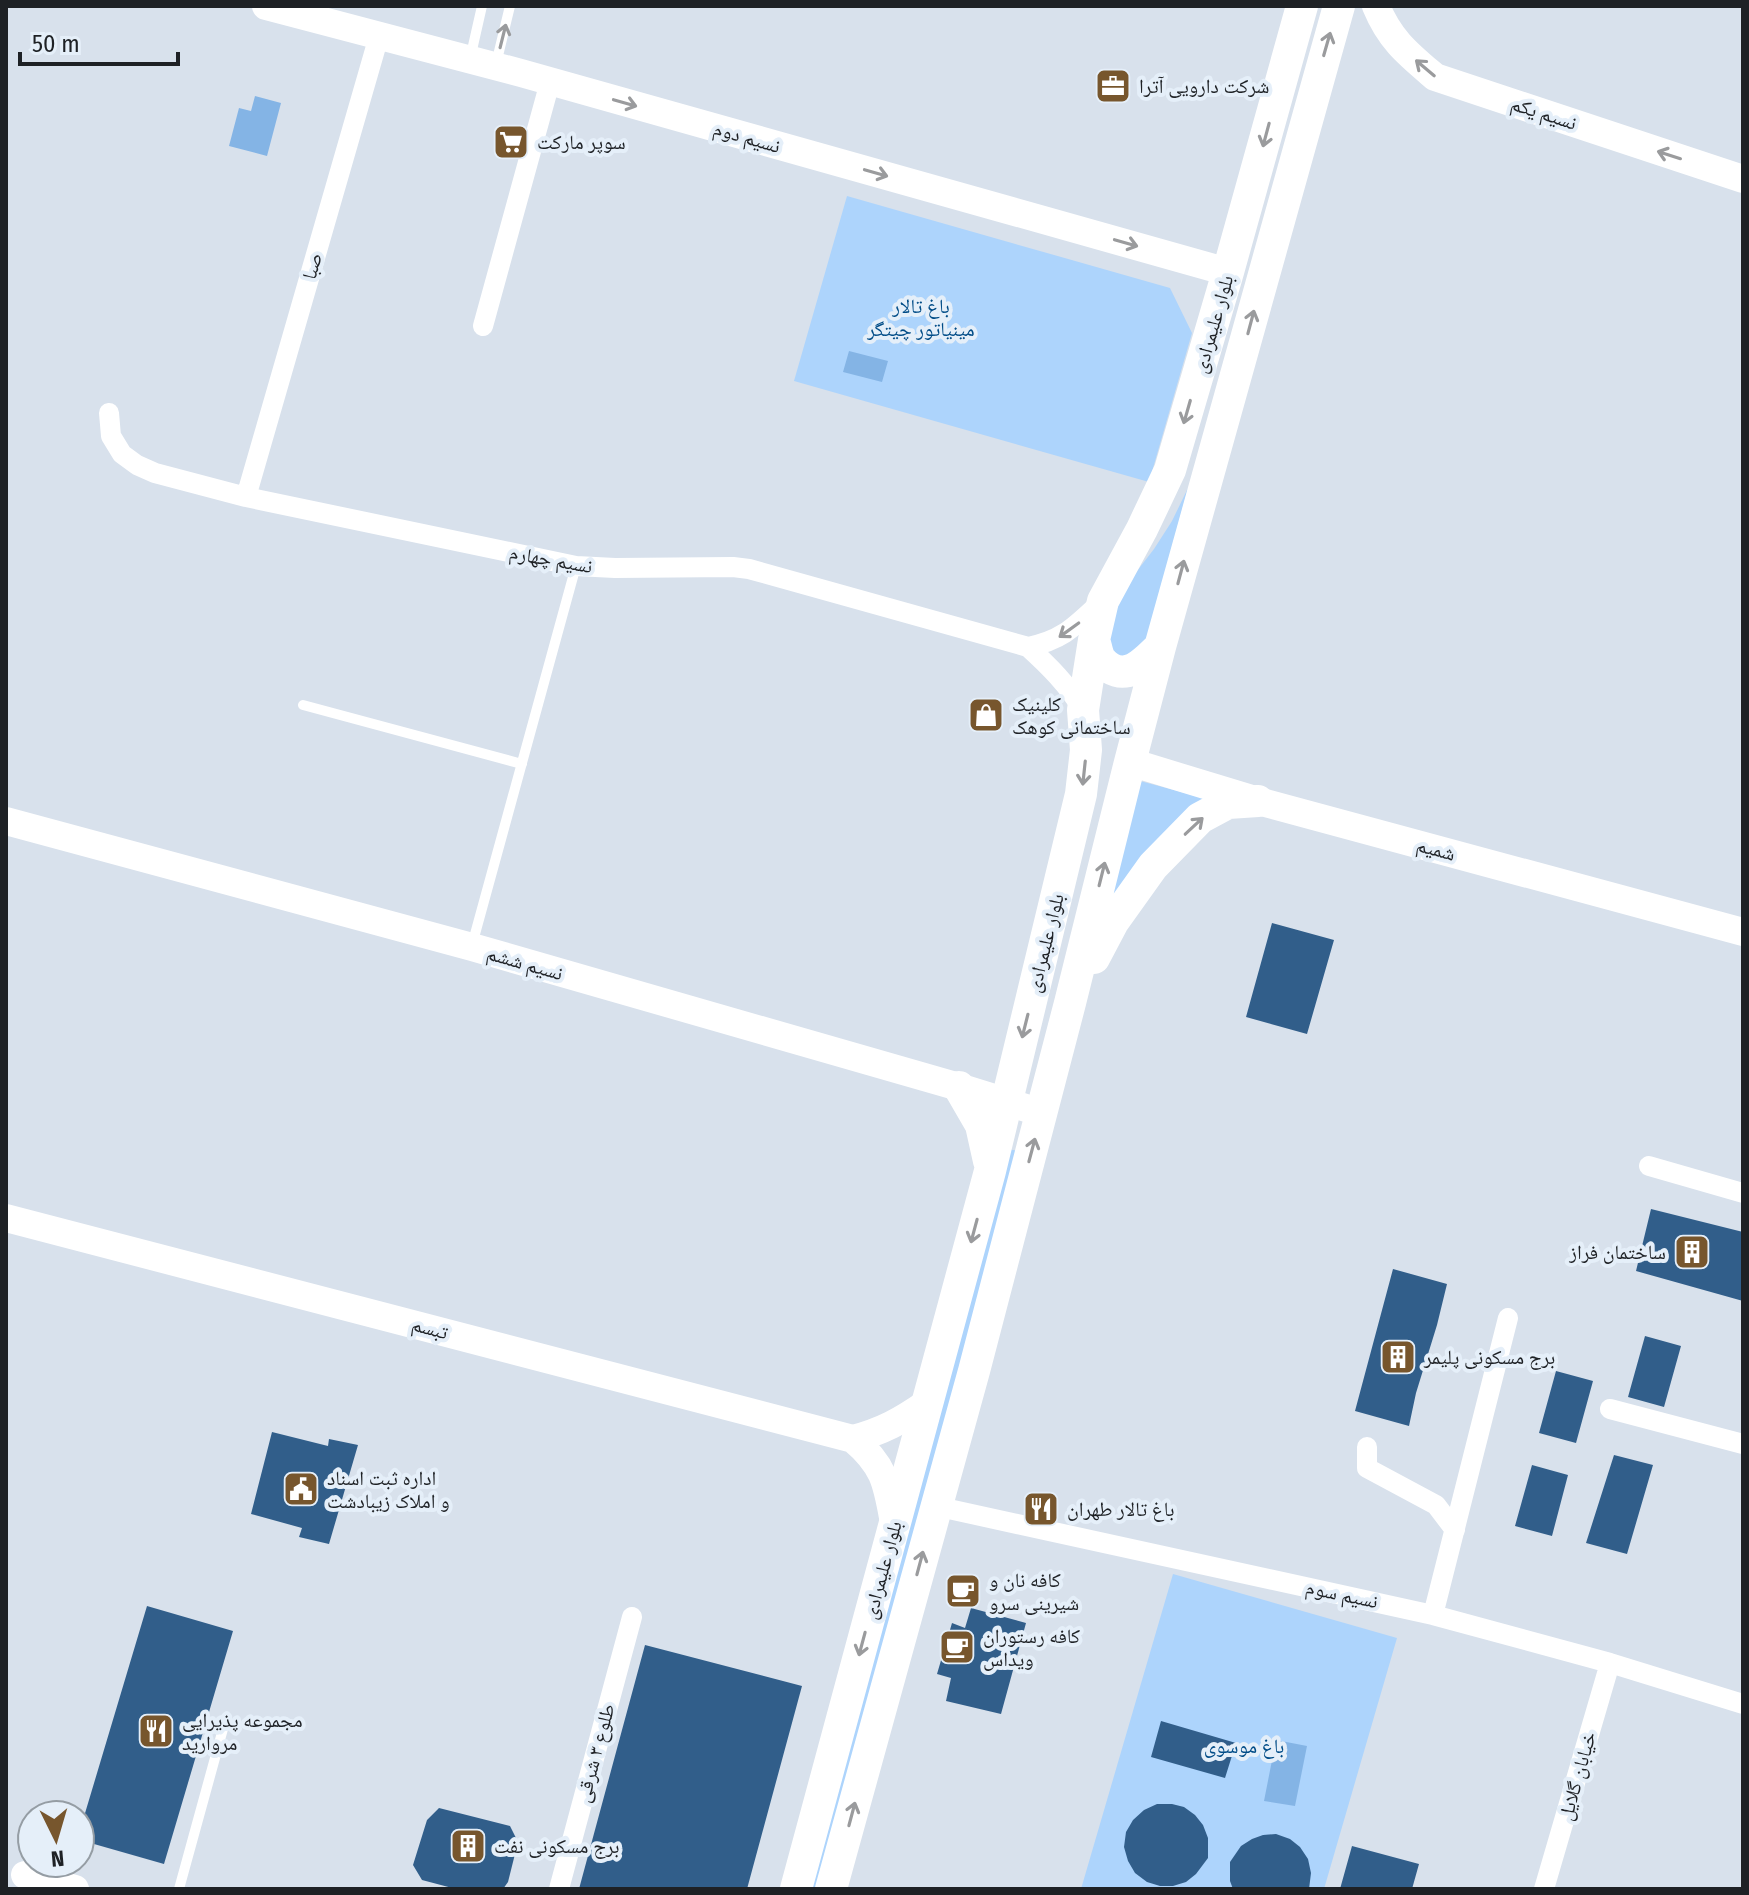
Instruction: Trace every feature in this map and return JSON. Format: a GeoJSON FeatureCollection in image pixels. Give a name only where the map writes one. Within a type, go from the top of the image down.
{"type":"FeatureCollection","features":[{"type":"Feature","properties":{"kind":"main road","name":"بلوار علیمرادی"},"geometry":{"type":"LineString","coordinates":[[796,1889],[990,1171],[1081,794],[1086,750],[1083,710],[1103,601],[1170,470],[1302,6]]}},
{"type":"Feature","properties":{"kind":"main road","name":"بلوار علیمرادی"},"geometry":{"type":"LineString","coordinates":[[831,1889],[974,1371],[1160,647],[1339,6]]}},
{"type":"Feature","properties":{"kind":"main road"},"geometry":{"type":"LineString","coordinates":[[1094,640],[1100,659],[1118,672],[1139,667],[1160,647]]}},
{"type":"Feature","properties":{"kind":"main road"},"geometry":{"type":"LineString","coordinates":[[1070,1003],[1113,922],[1153,866],[1200,818],[1228,803],[1258,801]]}},
{"type":"Feature","properties":{"kind":"main road"},"geometry":{"type":"LineString","coordinates":[[959,1087],[981,1125],[990,1171]]}},
{"type":"Feature","properties":{"kind":"street","name":"نسیم دوم"},"geometry":{"type":"LineString","coordinates":[[266,6],[482,63],[1228,272]]}},
{"type":"Feature","properties":{"kind":"street","name":"نسیم یکم"},"geometry":{"type":"LineString","coordinates":[[1376,6],[1384,25],[1401,47],[1435,77],[1743,179]]}},
{"type":"Feature","properties":{"kind":"street","name":"صبا"},"geometry":{"type":"LineString","coordinates":[[246,497],[379,36]]}},
{"type":"Feature","properties":{"kind":"street"},"geometry":{"type":"LineString","coordinates":[[483,326],[550,82]]}},
{"type":"Feature","properties":{"kind":"street","name":"نسیم چهارم"},"geometry":{"type":"LineString","coordinates":[[109,413],[111,436],[122,454],[137,465],[155,473],[246,497],[576,566],[749,569],[1028,647],[1074,693],[1083,710]]}},
{"type":"Feature","properties":{"kind":"street"},"geometry":{"type":"LineString","coordinates":[[1028,647],[1063,636],[1103,601]]}},
{"type":"Feature","properties":{"kind":"street","name":"شمیم"},"geometry":{"type":"LineString","coordinates":[[1130,762],[1258,801],[1743,932]]}},
{"type":"Feature","properties":{"kind":"street","name":"نسیم ششم"},"geometry":{"type":"LineString","coordinates":[[6,821],[472,947],[1042,1113]]}},
{"type":"Feature","properties":{"kind":"street"},"geometry":{"type":"LineString","coordinates":[[1649,1166],[1743,1193]]}},
{"type":"Feature","properties":{"kind":"street","name":"تبسم"},"geometry":{"type":"LineString","coordinates":[[6,1218],[853,1439]]}},
{"type":"Feature","properties":{"kind":"street"},"geometry":{"type":"LineString","coordinates":[[1433,1615],[1508,1318]]}},
{"type":"Feature","properties":{"kind":"street"},"geometry":{"type":"LineString","coordinates":[[853,1439],[899,1422],[927,1403]]}},
{"type":"Feature","properties":{"kind":"street"},"geometry":{"type":"LineString","coordinates":[[1610,1409],[1743,1444]]}},
{"type":"Feature","properties":{"kind":"street"},"geometry":{"type":"LineString","coordinates":[[853,1439],[870,1454],[882,1473],[894,1523]]}},
{"type":"Feature","properties":{"kind":"street"},"geometry":{"type":"LineString","coordinates":[[1367,1447],[1367,1468],[1436,1505],[1455,1530]]}},
{"type":"Feature","properties":{"kind":"street","name":"نسیم سوم"},"geometry":{"type":"LineString","coordinates":[[935,1506],[1433,1615],[1610,1663],[1743,1704]]}},
{"type":"Feature","properties":{"kind":"street","name":"طلوع ۳ شرقی"},"geometry":{"type":"LineString","coordinates":[[559,1889],[632,1617]]}},
{"type":"Feature","properties":{"kind":"street","name":"خیابان گلایل"},"geometry":{"type":"LineString","coordinates":[[1544,1889],[1610,1663]]}},
{"type":"Feature","properties":{"kind":"street"},"geometry":{"type":"LineString","coordinates":[[39,1879],[75,1889]]}},
{"type":"Feature","properties":{"kind":"lane"},"geometry":{"type":"LineString","coordinates":[[482,6],[482,63]]}},
{"type":"Feature","properties":{"kind":"lane"},"geometry":{"type":"LineString","coordinates":[[482,63],[510,6]]}},
{"type":"Feature","properties":{"kind":"lane"},"geometry":{"type":"LineString","coordinates":[[472,947],[576,566]]}},
{"type":"Feature","properties":{"kind":"lane"},"geometry":{"type":"LineString","coordinates":[[303,705],[522,764]]}},
{"type":"Feature","properties":{"kind":"lane"},"geometry":{"type":"LineString","coordinates":[[179,1889],[226,1718]]}},
{"type":"Feature","properties":{"kind":"green space","name":"باغ تالار مینیاتور چیتگر"},"geometry":{"type":"Polygon","coordinates":[[[847,196],[1170,288],[1192,333],[1149,482],[794,381],[847,196]]]}},
{"type":"Feature","properties":{"kind":"green space"},"geometry":{"type":"Polygon","coordinates":[[[1188,488],[1144,651],[1117,662],[1099,620],[1154,549],[1188,488]]]}},
{"type":"Feature","properties":{"kind":"green space"},"geometry":{"type":"Polygon","coordinates":[[[1140,781],[1204,798],[1101,924],[1140,781]]]}},
{"type":"Feature","properties":{"kind":"green space"},"geometry":{"type":"Polygon","coordinates":[[[1008,1149],[1018,1151],[817,1889],[806,1889],[1008,1149]]]}},
{"type":"Feature","properties":{"kind":"green space","name":"باغ موسوی"},"geometry":{"type":"Polygon","coordinates":[[[1173,1574],[1397,1638],[1324,1889],[1081,1889],[1173,1574]]]}},
{"type":"Feature","properties":{"kind":"shaded area"},"geometry":{"type":"Polygon","coordinates":[[[255,96],[281,103],[267,156],[229,146],[239,108],[251,111],[255,96]]]}},
{"type":"Feature","properties":{"kind":"shaded area"},"geometry":{"type":"Polygon","coordinates":[[[849,351],[888,361],[882,382],[843,372],[849,351]]]}},
{"type":"Feature","properties":{"kind":"shaded area"},"geometry":{"type":"Polygon","coordinates":[[[1276,1740],[1307,1746],[1295,1806],[1264,1801],[1276,1740]]]}},
{"type":"Feature","properties":{"kind":"building"},"geometry":{"type":"Polygon","coordinates":[[[1272,923],[1334,940],[1307,1034],[1246,1017],[1272,923]]]}},
{"type":"Feature","properties":{"kind":"building","name":"ساختمان فراز"},"geometry":{"type":"Polygon","coordinates":[[[1651,1209],[1743,1232],[1743,1301],[1636,1271],[1651,1209]]]}},
{"type":"Feature","properties":{"kind":"building","name":"برج مسکونی پلیمر"},"geometry":{"type":"Polygon","coordinates":[[[1393,1269],[1447,1284],[1409,1426],[1355,1411],[1393,1269]]]}},
{"type":"Feature","properties":{"kind":"building"},"geometry":{"type":"Polygon","coordinates":[[[1645,1336],[1681,1346],[1664,1407],[1628,1397],[1645,1336]]]}},
{"type":"Feature","properties":{"kind":"building"},"geometry":{"type":"Polygon","coordinates":[[[1556,1371],[1593,1381],[1576,1443],[1539,1433],[1556,1371]]]}},
{"type":"Feature","properties":{"kind":"building","name":"اداره ثبت اسناد و املاک زیبادشت"},"geometry":{"type":"Polygon","coordinates":[[[272,1432],[328,1446],[329,1439],[358,1445],[329,1544],[299,1537],[302,1528],[251,1514],[272,1432]]]}},
{"type":"Feature","properties":{"kind":"building"},"geometry":{"type":"Polygon","coordinates":[[[1614,1455],[1653,1465],[1627,1554],[1586,1543],[1614,1455]]]}},
{"type":"Feature","properties":{"kind":"building"},"geometry":{"type":"Polygon","coordinates":[[[1532,1465],[1568,1475],[1552,1536],[1515,1526],[1532,1465]]]}},
{"type":"Feature","properties":{"kind":"building","name":"مجموعه پذیرایی مروارید"},"geometry":{"type":"Polygon","coordinates":[[[147,1606],[233,1631],[164,1864],[96,1845],[96,1799],[89,1799],[147,1606]]]}},
{"type":"Feature","properties":{"kind":"building"},"geometry":{"type":"Polygon","coordinates":[[[971,1608],[1026,1623],[1001,1714],[946,1701],[951,1678],[937,1674],[952,1623],[965,1628],[971,1608]]]}},
{"type":"Feature","properties":{"kind":"building"},"geometry":{"type":"Polygon","coordinates":[[[645,1645],[802,1686],[747,1889],[579,1889],[645,1645]]]}},
{"type":"Feature","properties":{"kind":"building"},"geometry":{"type":"Polygon","coordinates":[[[1161,1721],[1236,1743],[1225,1778],[1151,1757],[1161,1721]]]}},
{"type":"Feature","properties":{"kind":"building"},"geometry":{"type":"Polygon","coordinates":[[[1157,1804],[1184,1807],[1203,1825],[1208,1838],[1208,1858],[1186,1882],[1173,1886],[1147,1882],[1135,1873],[1124,1847],[1126,1832],[1133,1820],[1157,1804]]]}},
{"type":"Feature","properties":{"kind":"building","name":"برج مسکونی نفت"},"geometry":{"type":"Polygon","coordinates":[[[439,1808],[510,1826],[518,1842],[508,1882],[503,1889],[456,1889],[422,1880],[413,1865],[427,1820],[439,1808]]]}},
{"type":"Feature","properties":{"kind":"building"},"geometry":{"type":"Polygon","coordinates":[[[1276,1834],[1290,1839],[1308,1859],[1311,1873],[1309,1889],[1233,1889],[1230,1862],[1241,1846],[1263,1835],[1276,1834]]]}},
{"type":"Feature","properties":{"kind":"building"},"geometry":{"type":"Polygon","coordinates":[[[1352,1846],[1419,1864],[1412,1889],[1340,1889],[1352,1846]]]}},
{"type":"Feature","properties":{"kind":"place","name":"شرکت دارویی آترا"},"geometry":{"type":"Point","coordinates":[1113,86]}},
{"type":"Feature","properties":{"kind":"place","name":"سوپر مارکت"},"geometry":{"type":"Point","coordinates":[511,142]}},
{"type":"Feature","properties":{"kind":"place","name":"کلینیک ساختمانی کوهک"},"geometry":{"type":"Point","coordinates":[986,715]}},
{"type":"Feature","properties":{"kind":"place","name":"ساختمان فراز"},"geometry":{"type":"Point","coordinates":[1692,1252]}},
{"type":"Feature","properties":{"kind":"place","name":"برج مسکونی پلیمر"},"geometry":{"type":"Point","coordinates":[1398,1357]}},
{"type":"Feature","properties":{"kind":"place","name":"اداره ثبت اسناد و املاک زیبادشت"},"geometry":{"type":"Point","coordinates":[301,1489]}},
{"type":"Feature","properties":{"kind":"place","name":"باغ تالار طهران"},"geometry":{"type":"Point","coordinates":[1041,1509]}},
{"type":"Feature","properties":{"kind":"place","name":"کافه نان و شیرینی سرو"},"geometry":{"type":"Point","coordinates":[963,1591]}},
{"type":"Feature","properties":{"kind":"place","name":"کافه رستوران ویداس"},"geometry":{"type":"Point","coordinates":[957,1647]}},
{"type":"Feature","properties":{"kind":"place","name":"مجموعه پذیرایی مروارید"},"geometry":{"type":"Point","coordinates":[156,1731]}},
{"type":"Feature","properties":{"kind":"place","name":"برج مسکونی نفت"},"geometry":{"type":"Point","coordinates":[468,1846]}}]}
